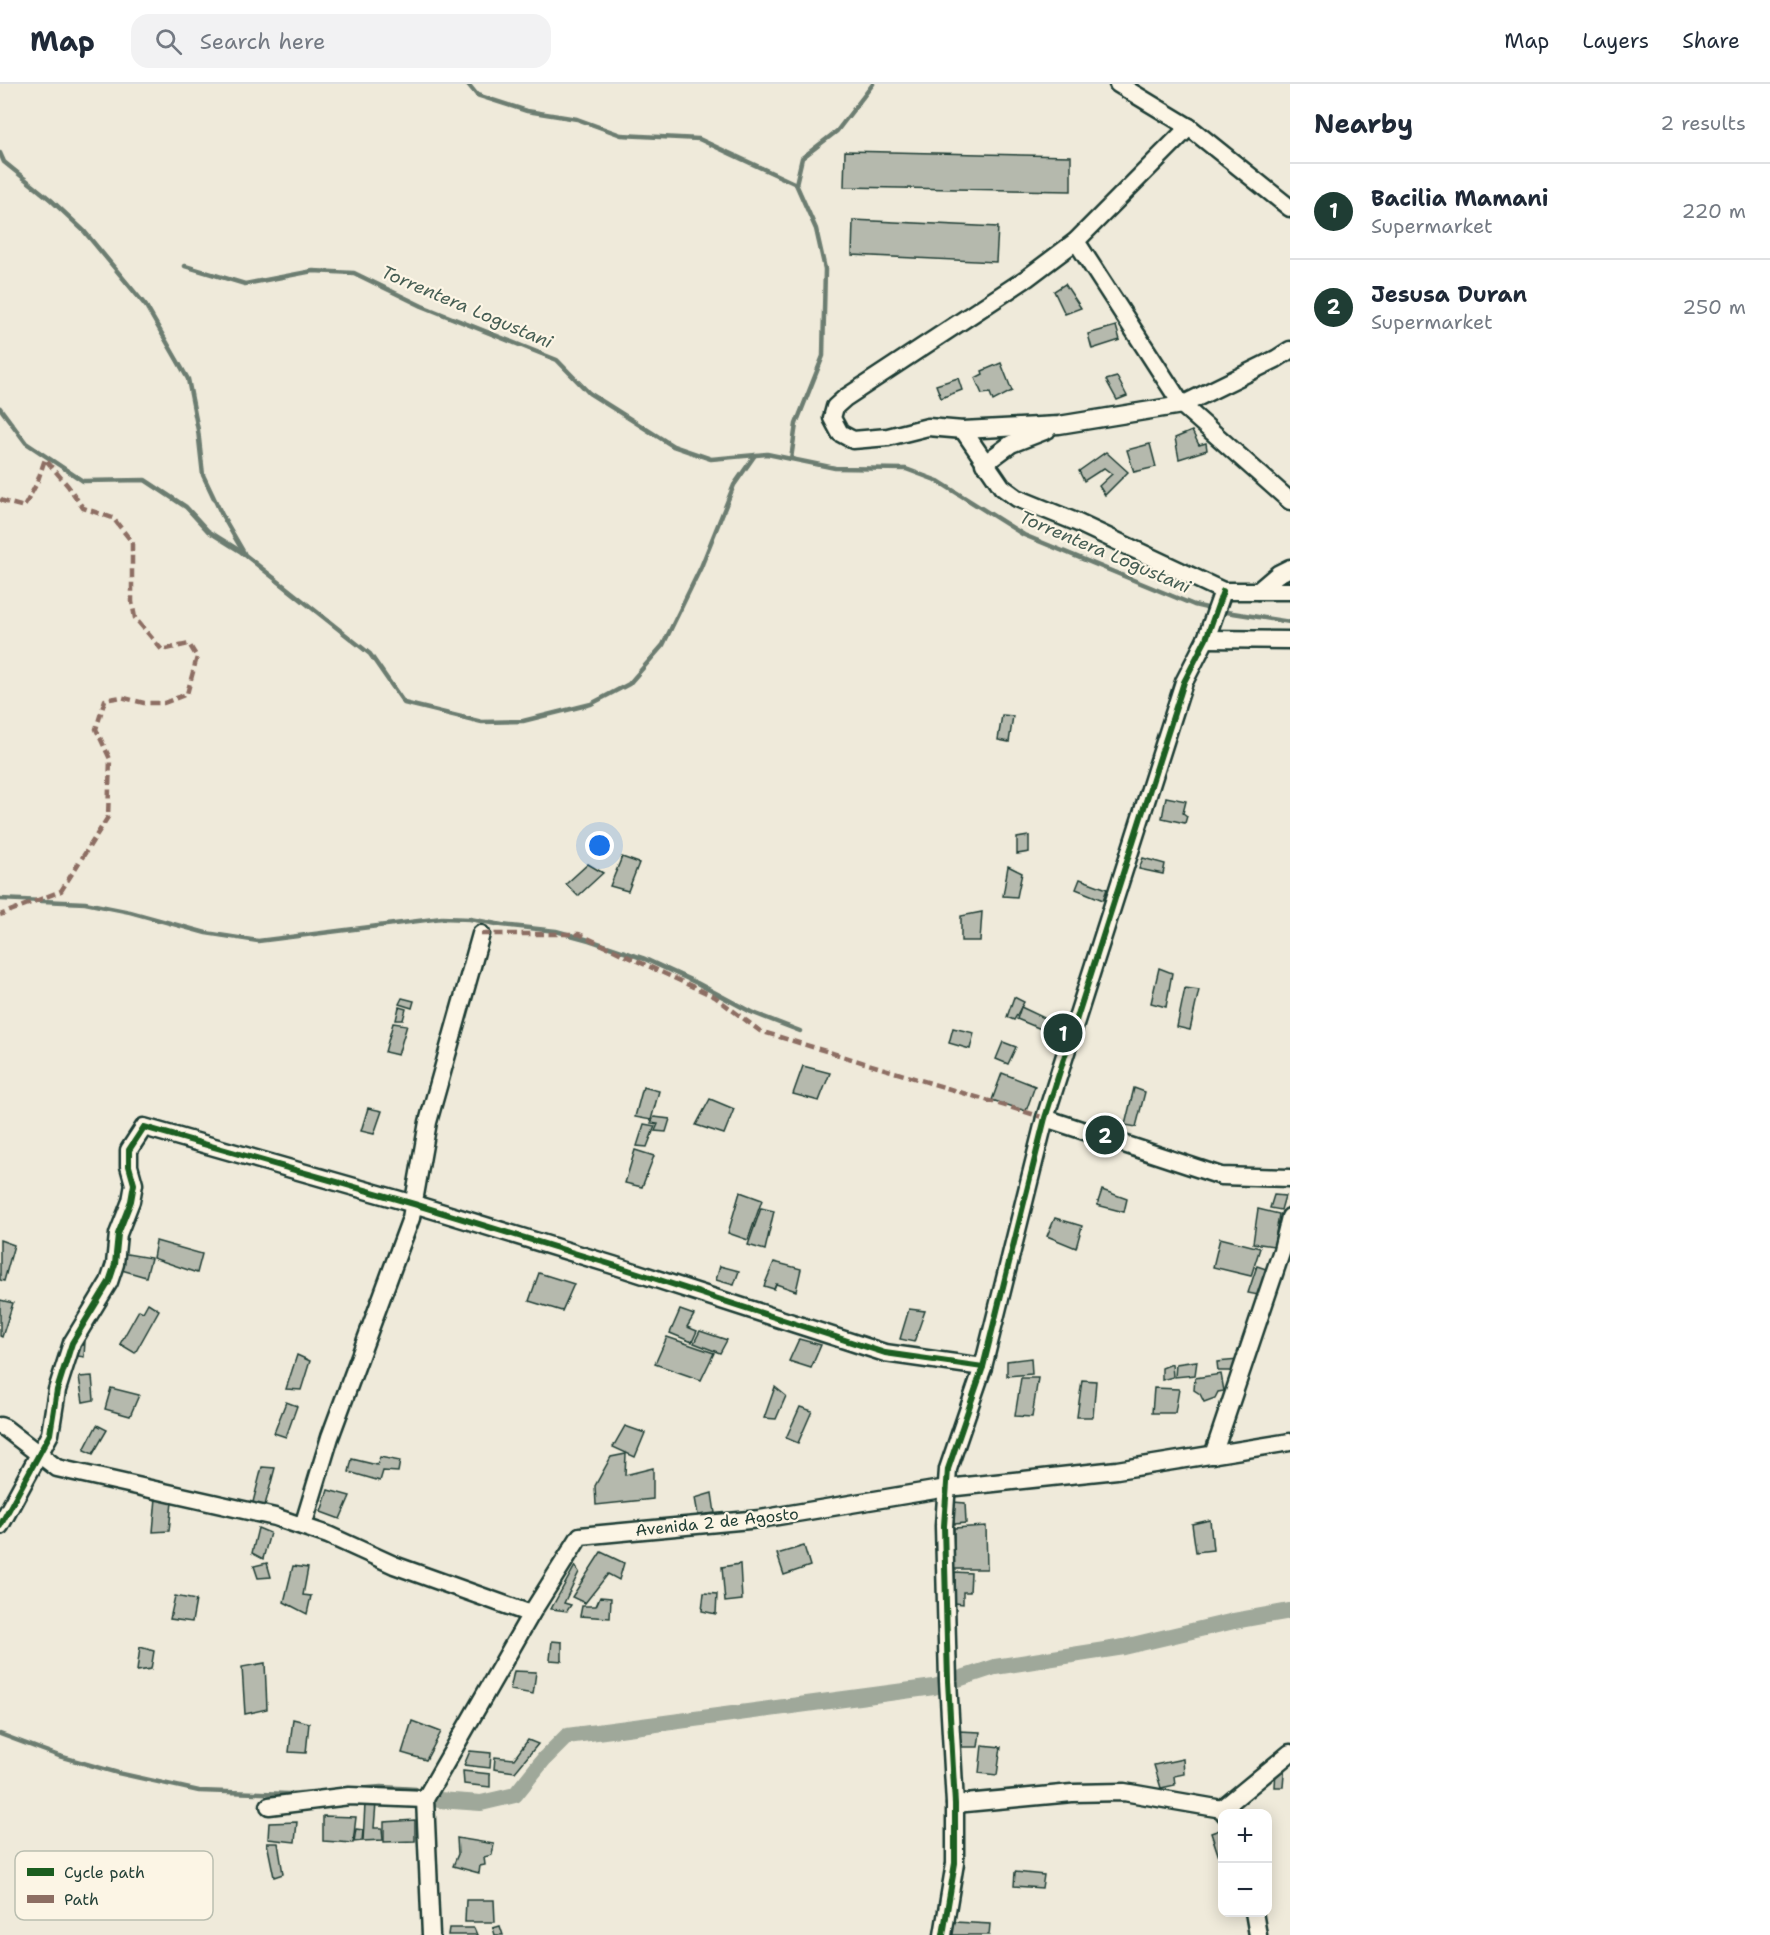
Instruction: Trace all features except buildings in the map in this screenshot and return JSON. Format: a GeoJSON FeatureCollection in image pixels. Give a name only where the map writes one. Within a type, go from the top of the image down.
{"type":"FeatureCollection","features":[{"type":"Feature","properties":{"kind":"street"},"geometry":{"type":"LineString","coordinates":[[1118,84],[1189,127],[1290,208]]}},
{"type":"Feature","properties":{"kind":"street"},"geometry":{"type":"LineString","coordinates":[[1189,127],[1076,241],[1028,278],[845,398],[835,407],[832,418],[840,433],[853,440],[888,436],[928,427],[963,430],[1059,425],[1182,405],[1290,350]]}},
{"type":"Feature","properties":{"kind":"street"},"geometry":{"type":"LineString","coordinates":[[1076,241],[1182,405],[1290,501]]}},
{"type":"Feature","properties":{"kind":"street"},"geometry":{"type":"LineString","coordinates":[[984,464],[1011,444],[1059,425]]}},
{"type":"Feature","properties":{"kind":"street"},"geometry":{"type":"LineString","coordinates":[[963,430],[984,464],[1002,487],[1017,498],[1076,522],[1219,604],[1257,591],[1290,591]]}},
{"type":"Feature","properties":{"kind":"street"},"geometry":{"type":"LineString","coordinates":[[1257,591],[1278,574],[1290,568]]}},
{"type":"Feature","properties":{"kind":"street"},"geometry":{"type":"LineString","coordinates":[[943,1935],[956,1863],[947,1670],[944,1526],[948,1469],[983,1367],[1045,1119],[1184,682],[1206,639],[1219,604]]}},
{"type":"Feature","properties":{"kind":"street"},"geometry":{"type":"LineString","coordinates":[[1206,639],[1290,640]]}},
{"type":"Feature","properties":{"kind":"street"},"geometry":{"type":"LineString","coordinates":[[303,1526],[330,1437],[411,1218],[428,1122],[481,934]]}},
{"type":"Feature","properties":{"kind":"street"},"geometry":{"type":"LineString","coordinates":[[1045,1119],[1221,1176],[1290,1178]]}},
{"type":"Feature","properties":{"kind":"street"},"geometry":{"type":"LineString","coordinates":[[0,1526],[50,1434],[57,1390],[72,1343],[109,1282],[115,1264],[118,1234],[131,1201],[134,1184],[129,1166],[129,1150],[144,1128],[414,1204],[613,1265],[885,1353],[983,1367]]}},
{"type":"Feature","properties":{"kind":"street"},"geometry":{"type":"LineString","coordinates":[[1213,1455],[1282,1250],[1290,1217]]}},
{"type":"Feature","properties":{"kind":"street"},"geometry":{"type":"LineString","coordinates":[[0,1426],[57,1468],[275,1517],[328,1535],[394,1565],[531,1614]]}},
{"type":"Feature","properties":{"kind":"street","name":"Avenida 2 de Agosto"},"geometry":{"type":"LineString","coordinates":[[424,1799],[531,1614],[580,1536],[760,1519],[947,1488],[1117,1470],[1290,1442]]}},
{"type":"Feature","properties":{"kind":"street"},"geometry":{"type":"LineString","coordinates":[[1226,1809],[1290,1753]]}},
{"type":"Feature","properties":{"kind":"street"},"geometry":{"type":"LineString","coordinates":[[955,1804],[1072,1793],[1124,1792],[1218,1810]]}},
{"type":"Feature","properties":{"kind":"street"},"geometry":{"type":"LineString","coordinates":[[269,1806],[349,1796],[424,1799],[431,1935]]}},
{"type":"Feature","properties":{"kind":"street"},"geometry":{"type":"LineString","coordinates":[[1255,1917],[1258,1935]]}},
{"type":"Feature","properties":{"kind":"waterway"},"geometry":{"type":"LineString","coordinates":[[468,84],[477,95],[527,111],[577,119],[621,135],[699,139],[796,184]]}},
{"type":"Feature","properties":{"kind":"waterway"},"geometry":{"type":"LineString","coordinates":[[791,459],[796,424],[823,356],[825,269],[816,229],[796,184],[802,158],[837,131],[873,84]]}},
{"type":"Feature","properties":{"kind":"waterway"},"geometry":{"type":"LineString","coordinates":[[0,153],[4,162],[51,200],[84,231],[146,306],[188,379],[198,430],[203,475],[244,553]]}},
{"type":"Feature","properties":{"kind":"waterway","name":"Torrentera Logustani"},"geometry":{"type":"LineString","coordinates":[[185,266],[245,284],[313,271],[354,273],[422,306],[557,360],[589,393],[673,446],[711,459],[767,454],[835,468],[906,469],[938,481],[1024,535],[1194,605],[1211,609]]}},
{"type":"Feature","properties":{"kind":"waterway"},"geometry":{"type":"LineString","coordinates":[[0,408],[26,443],[83,481],[145,480],[186,507],[208,531],[240,551],[370,654],[404,703],[482,722],[523,721],[591,704],[629,684],[663,645],[701,567],[734,485],[755,455]]}},
{"type":"Feature","properties":{"kind":"waterway","name":"Torrentera Logustani"},"geometry":{"type":"LineString","coordinates":[[1220,611],[1290,622]]}},
{"type":"Feature","properties":{"kind":"waterway"},"geometry":{"type":"LineString","coordinates":[[0,899],[85,903],[130,912],[206,933],[258,941],[442,918],[470,919],[556,931],[645,959],[751,1012],[800,1031]]}},
{"type":"Feature","properties":{"kind":"waterway"},"geometry":{"type":"LineString","coordinates":[[439,1800],[481,1803],[515,1795],[544,1759],[567,1736],[934,1687],[995,1667],[1124,1647],[1234,1621],[1290,1611]]}},
{"type":"Feature","properties":{"kind":"waterway"},"geometry":{"type":"LineString","coordinates":[[0,1734],[59,1756],[118,1773],[199,1791],[288,1794],[313,1792]]}},
{"type":"Feature","properties":{"kind":"waterway"},"geometry":{"type":"LineString","coordinates":[[357,1789],[381,1787],[416,1789]]}},
{"type":"Feature","properties":{"kind":"marked path"},"geometry":{"type":"LineString","coordinates":[[0,499],[24,507],[37,483],[45,459],[83,508],[113,518],[132,542],[132,602],[135,618],[162,650],[189,644],[197,657],[187,694],[164,703],[144,703],[121,697],[105,700],[96,729],[110,759],[108,817],[61,891],[0,915]]}},
{"type":"Feature","properties":{"kind":"marked path"},"geometry":{"type":"LineString","coordinates":[[481,934],[579,934],[715,997],[760,1031],[1045,1118]]}},
{"type":"Feature","properties":{"kind":"cycle path"},"geometry":{"type":"LineString","coordinates":[[943,1935],[955,1863],[955,1804],[948,1681],[944,1526],[948,1469],[983,1367],[1045,1118],[1184,682],[1206,639],[1223,591]]}},
{"type":"Feature","properties":{"kind":"cycle path"},"geometry":{"type":"LineString","coordinates":[[0,1526],[50,1434],[57,1390],[72,1343],[109,1282],[115,1264],[118,1234],[131,1201],[134,1184],[129,1166],[129,1150],[144,1127],[414,1204],[613,1265],[885,1353],[983,1367]]}},
{"type":"Feature","properties":{"kind":"place","name":"Bacilia Mamani"},"geometry":{"type":"Point","coordinates":[1063,1033]}},
{"type":"Feature","properties":{"kind":"place","name":"Jesusa Duran"},"geometry":{"type":"Point","coordinates":[1105,1135]}}]}
